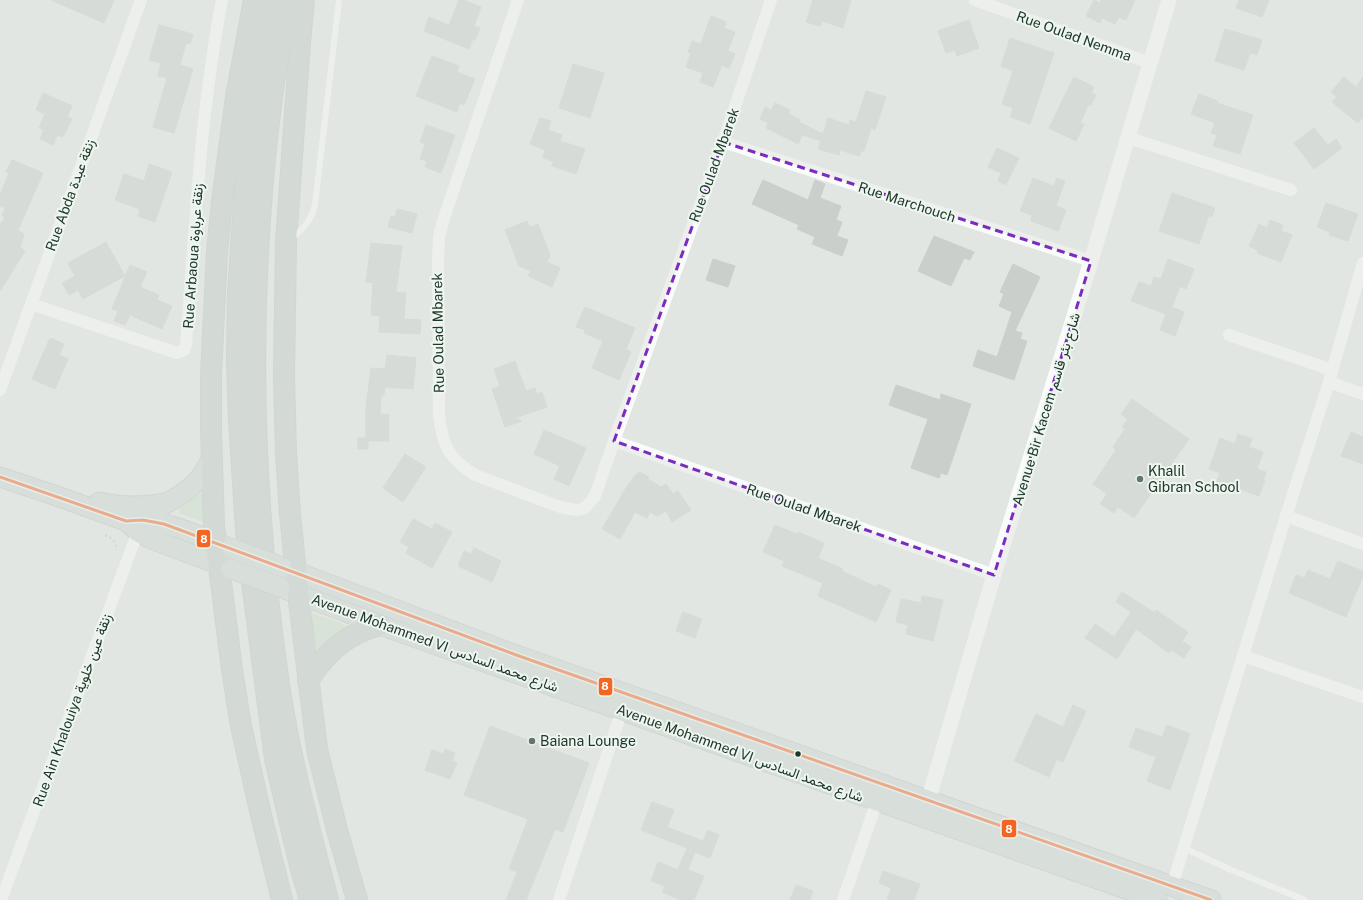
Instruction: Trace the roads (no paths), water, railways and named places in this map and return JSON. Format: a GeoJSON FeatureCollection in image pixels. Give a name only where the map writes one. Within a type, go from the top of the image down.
{"type":"FeatureCollection","features":[{"type":"Feature","properties":{"kind":"highway"},"geometry":{"type":"LineString","coordinates":[[254,0],[236,97],[217,252],[211,374],[214,526],[223,545],[232,670],[241,726],[282,900]]}},
{"type":"Feature","properties":{"kind":"highway"},"geometry":{"type":"LineString","coordinates":[[268,0],[248,159],[242,230],[238,294],[237,358],[239,429],[247,544],[275,759],[300,866],[310,900]]}},
{"type":"Feature","properties":{"kind":"highway"},"geometry":{"type":"LineString","coordinates":[[287,0],[271,103],[259,229],[254,356],[255,419],[263,546],[280,692],[295,768],[328,900]]}},
{"type":"Feature","properties":{"kind":"highway"},"geometry":{"type":"LineString","coordinates":[[304,0],[286,242],[284,376],[286,452],[290,514],[289,590],[308,680],[317,749],[337,830],[357,900]]}},
{"type":"Feature","properties":{"kind":"highway"},"geometry":{"type":"LineString","coordinates":[[308,680],[322,661],[339,644],[357,633],[380,624]]}},
{"type":"Feature","properties":{"kind":"main road"},"geometry":{"type":"LineString","coordinates":[[136,524],[150,513],[185,492],[198,482],[206,470],[212,456]]}},
{"type":"Feature","properties":{"kind":"main road","name":"Avenue Mohammed VI شارع محمد السادس"},"geometry":{"type":"LineString","coordinates":[[0,477],[136,524],[164,524],[223,545],[925,809],[1127,895],[1157,900]]}},
{"type":"Feature","properties":{"kind":"main road"},"geometry":{"type":"LineString","coordinates":[[54,495],[61,493],[70,494],[115,506],[151,506],[169,502]]}},
{"type":"Feature","properties":{"kind":"main road","name":"Avenue Mohammed VI شارع محمد السادس"},"geometry":{"type":"LineString","coordinates":[[136,524],[157,542],[380,624],[877,801],[925,809],[1172,886],[1211,900]]}},
{"type":"Feature","properties":{"kind":"street","name":"Rue Abda زنقة عبدة"},"geometry":{"type":"LineString","coordinates":[[0,390],[141,0]]}},
{"type":"Feature","properties":{"kind":"street","name":"Rue Arbaoua زنقة عرباوة"},"geometry":{"type":"LineString","coordinates":[[30,304],[177,353],[184,350],[186,345],[205,107],[212,55],[222,0]]}},
{"type":"Feature","properties":{"kind":"street","name":"Rue Oulad Mbarek"},"geometry":{"type":"LineString","coordinates":[[518,0],[439,237],[439,414],[445,445],[454,458],[464,468],[475,475],[560,507],[578,510],[585,508],[595,496],[723,142],[771,0]]}},
{"type":"Feature","properties":{"kind":"street","name":"Rue Oulad Nemma"},"geometry":{"type":"LineString","coordinates":[[975,0],[1150,63]]}},
{"type":"Feature","properties":{"kind":"street","name":"Avenue Bir Kacem شارع بئر قاسم"},"geometry":{"type":"LineString","coordinates":[[925,809],[994,575],[1129,138],[1169,0]]}},
{"type":"Feature","properties":{"kind":"street"},"geometry":{"type":"LineString","coordinates":[[1129,138],[1291,190]]}},
{"type":"Feature","properties":{"kind":"street","name":"Rue Marchouch"},"geometry":{"type":"LineString","coordinates":[[723,142],[1091,262]]}},
{"type":"Feature","properties":{"kind":"street"},"geometry":{"type":"LineString","coordinates":[[1172,886],[1286,516],[1329,382],[1363,263]]}},
{"type":"Feature","properties":{"kind":"street"},"geometry":{"type":"LineString","coordinates":[[1229,335],[1332,370]]}},
{"type":"Feature","properties":{"kind":"street"},"geometry":{"type":"LineString","coordinates":[[1329,382],[1363,394]]}},
{"type":"Feature","properties":{"kind":"street","name":"Rue Oulad Mbarek"},"geometry":{"type":"LineString","coordinates":[[614,441],[994,575]]}},
{"type":"Feature","properties":{"kind":"street"},"geometry":{"type":"LineString","coordinates":[[1286,516],[1363,544]]}},
{"type":"Feature","properties":{"kind":"street","name":"Rue Ain Khalouiya زنقة عين خلوية"},"geometry":{"type":"LineString","coordinates":[[2,900],[136,524]]}},
{"type":"Feature","properties":{"kind":"street"},"geometry":{"type":"LineString","coordinates":[[1243,656],[1363,698]]}},
{"type":"Feature","properties":{"kind":"street"},"geometry":{"type":"LineString","coordinates":[[559,900],[622,710]]}},
{"type":"Feature","properties":{"kind":"street"},"geometry":{"type":"LineString","coordinates":[[844,900],[877,801]]}},
{"type":"Feature","properties":{"kind":"lane"},"geometry":{"type":"LineString","coordinates":[[286,242],[305,227],[310,220],[315,206],[339,0]]}},
{"type":"Feature","properties":{"kind":"lane"},"geometry":{"type":"LineString","coordinates":[[1184,848],[1243,875],[1305,900]]}},
{"type":"Feature","properties":{"kind":"place","name":"Khalil Gibran School"},"geometry":{"type":"Point","coordinates":[1140,479]}},
{"type":"Feature","properties":{"kind":"place","name":"Baiana Lounge"},"geometry":{"type":"Point","coordinates":[532,741]}}]}
